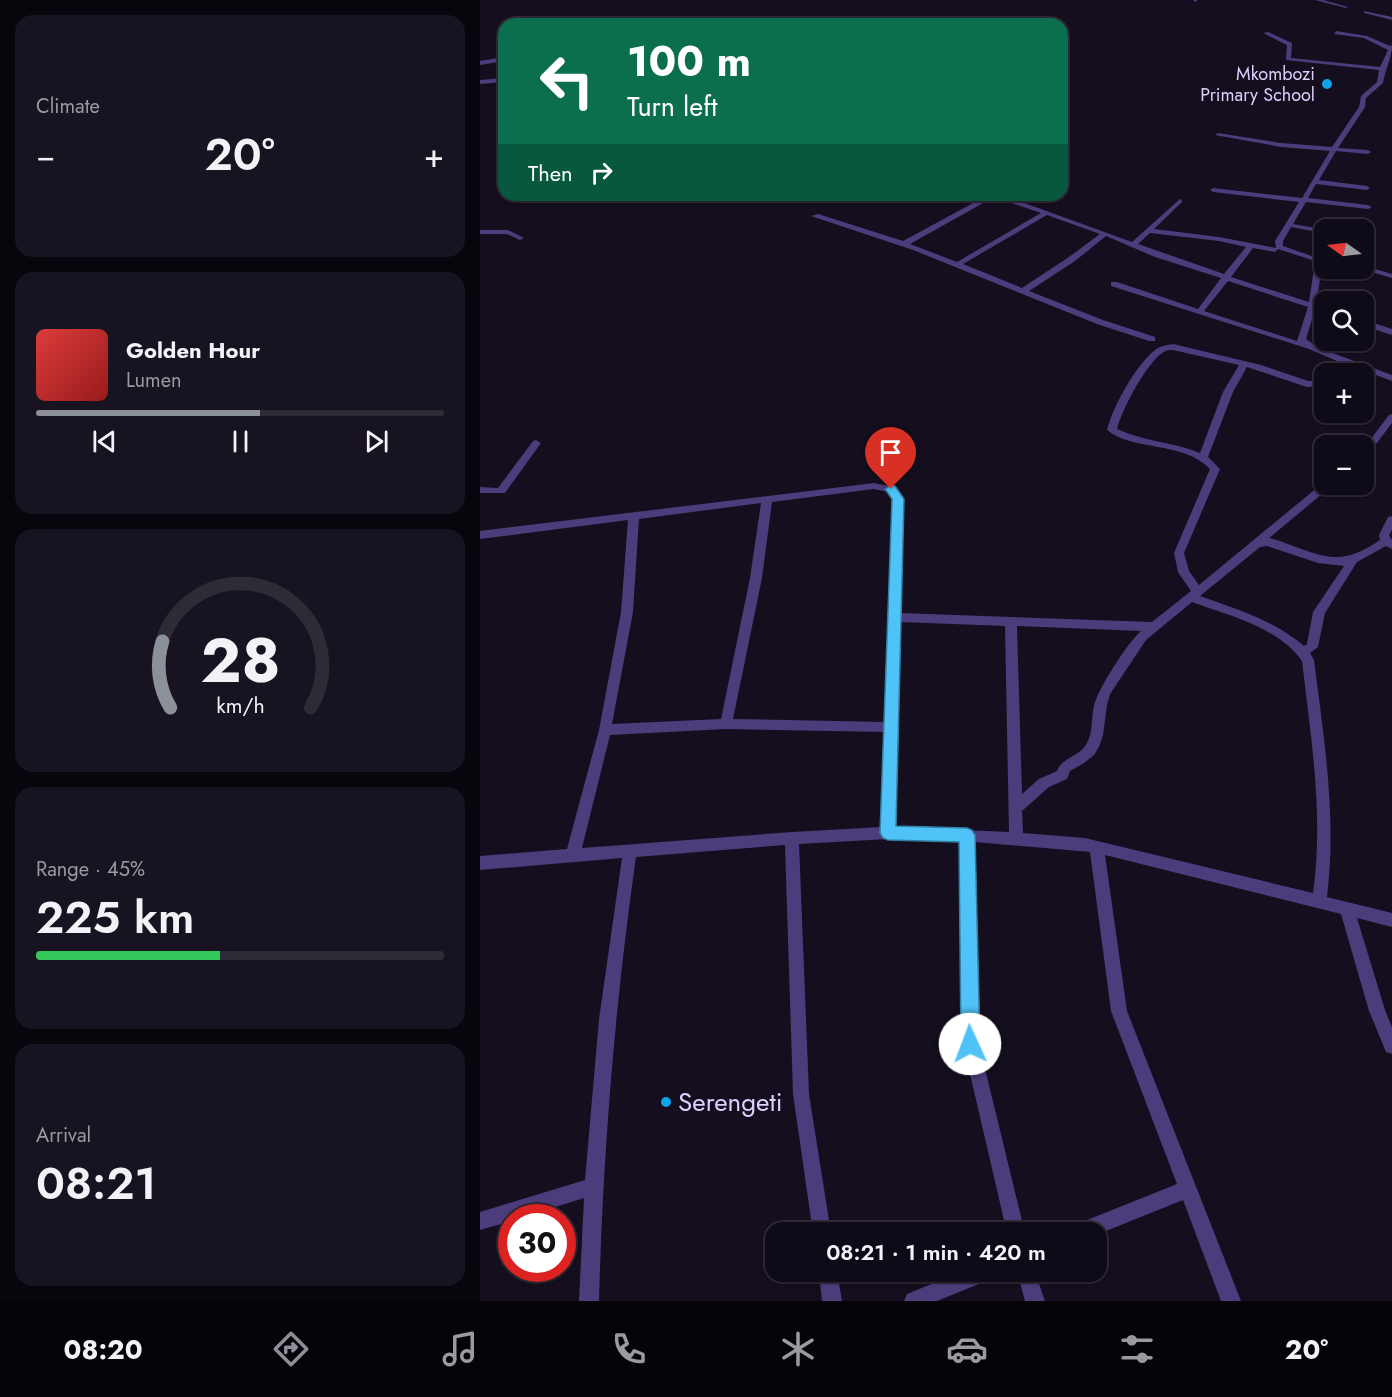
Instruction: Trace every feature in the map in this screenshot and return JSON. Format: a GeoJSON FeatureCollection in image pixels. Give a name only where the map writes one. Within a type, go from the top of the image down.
{"type":"FeatureCollection","features":[{"type":"Feature","properties":{"kind":"street"},"geometry":{"type":"LineString","coordinates":[[1317,0],[1346,7]]}},
{"type":"Feature","properties":{"kind":"street"},"geometry":{"type":"LineString","coordinates":[[1366,12],[1392,19]]}},
{"type":"Feature","properties":{"kind":"street"},"geometry":{"type":"LineString","coordinates":[[1266,33],[1290,44],[1288,59],[1382,69]]}},
{"type":"Feature","properties":{"kind":"street"},"geometry":{"type":"LineString","coordinates":[[1314,258],[1279,247],[1289,225],[1334,149],[1362,107],[1363,97],[1380,83],[1382,69],[1391,48],[1365,37],[1336,33]]}},
{"type":"Feature","properties":{"kind":"street"},"geometry":{"type":"LineString","coordinates":[[1269,42],[1277,39]]}},
{"type":"Feature","properties":{"kind":"street"},"geometry":{"type":"LineString","coordinates":[[480,63],[498,60]]}},
{"type":"Feature","properties":{"kind":"street"},"geometry":{"type":"LineString","coordinates":[[480,82],[498,80]]}},
{"type":"Feature","properties":{"kind":"street"},"geometry":{"type":"LineString","coordinates":[[1218,135],[1368,152]]}},
{"type":"Feature","properties":{"kind":"street"},"geometry":{"type":"LineString","coordinates":[[1315,182],[1367,188]]}},
{"type":"Feature","properties":{"kind":"street"},"geometry":{"type":"LineString","coordinates":[[1213,190],[1368,207]]}},
{"type":"Feature","properties":{"kind":"street"},"geometry":{"type":"LineString","coordinates":[[904,244],[983,201]]}},
{"type":"Feature","properties":{"kind":"street"},"geometry":{"type":"LineString","coordinates":[[1011,201],[1312,306]]}},
{"type":"Feature","properties":{"kind":"street"},"geometry":{"type":"LineString","coordinates":[[1133,245],[1180,201]]}},
{"type":"Feature","properties":{"kind":"street"},"geometry":{"type":"LineString","coordinates":[[958,264],[1046,213]]}},
{"type":"Feature","properties":{"kind":"street"},"geometry":{"type":"LineString","coordinates":[[816,216],[904,244],[1100,322],[1152,339]]}},
{"type":"Feature","properties":{"kind":"street"},"geometry":{"type":"LineString","coordinates":[[1289,225],[1314,229]]}},
{"type":"Feature","properties":{"kind":"street"},"geometry":{"type":"LineString","coordinates":[[1149,231],[1275,250]]}},
{"type":"Feature","properties":{"kind":"street"},"geometry":{"type":"LineString","coordinates":[[480,232],[508,232],[520,238]]}},
{"type":"Feature","properties":{"kind":"street"},"geometry":{"type":"LineString","coordinates":[[1023,291],[1072,259],[1105,233]]}},
{"type":"Feature","properties":{"kind":"street"},"geometry":{"type":"LineString","coordinates":[[1200,311],[1251,245]]}},
{"type":"Feature","properties":{"kind":"street"},"geometry":{"type":"LineString","coordinates":[[1374,271],[1392,276]]}},
{"type":"Feature","properties":{"kind":"street"},"geometry":{"type":"LineString","coordinates":[[1314,349],[1301,340],[1318,279]]}},
{"type":"Feature","properties":{"kind":"street"},"geometry":{"type":"LineString","coordinates":[[1114,284],[1314,349]]}},
{"type":"Feature","properties":{"kind":"street"},"geometry":{"type":"LineString","coordinates":[[1374,325],[1391,329]]}},
{"type":"Feature","properties":{"kind":"street"},"geometry":{"type":"LineString","coordinates":[[1314,384],[1173,347],[1162,349],[1146,368],[1113,423],[1112,430],[1210,461],[1215,469],[1179,553],[1184,572],[1194,594],[1242,615],[1290,640],[1304,651],[1309,671],[1323,801],[1322,885],[1319,903]]}},
{"type":"Feature","properties":{"kind":"street"},"geometry":{"type":"LineString","coordinates":[[1319,351],[1392,378]]}},
{"type":"Feature","properties":{"kind":"street"},"geometry":{"type":"LineString","coordinates":[[1340,363],[1342,359]]}},
{"type":"Feature","properties":{"kind":"street"},"geometry":{"type":"LineString","coordinates":[[1203,457],[1228,392],[1244,364]]}},
{"type":"Feature","properties":{"kind":"street"},"geometry":{"type":"LineString","coordinates":[[1374,441],[1392,417]]}},
{"type":"Feature","properties":{"kind":"street"},"geometry":{"type":"LineString","coordinates":[[480,490],[501,491],[536,444]]}},
{"type":"Feature","properties":{"kind":"street"},"geometry":{"type":"LineString","coordinates":[[480,535],[874,486],[891,489],[898,499],[888,833]]}},
{"type":"Feature","properties":{"kind":"street"},"geometry":{"type":"LineString","coordinates":[[1014,810],[1044,783],[1062,775],[1065,767],[1082,760],[1093,747],[1098,737],[1100,702],[1104,693],[1142,637],[1316,495]]}},
{"type":"Feature","properties":{"kind":"street"},"geometry":{"type":"LineString","coordinates":[[726,724],[756,578],[767,499]]}},
{"type":"Feature","properties":{"kind":"street"},"geometry":{"type":"LineString","coordinates":[[573,855],[605,730],[627,612],[634,515]]}},
{"type":"Feature","properties":{"kind":"street"},"geometry":{"type":"LineString","coordinates":[[1304,651],[1312,647],[1319,612],[1352,562],[1389,543],[1384,535],[1392,520]]}},
{"type":"Feature","properties":{"kind":"street"},"geometry":{"type":"LineString","coordinates":[[1258,543],[1269,540],[1323,560],[1352,562]]}},
{"type":"Feature","properties":{"kind":"street"},"geometry":{"type":"LineString","coordinates":[[894,617],[1155,627]]}},
{"type":"Feature","properties":{"kind":"street"},"geometry":{"type":"LineString","coordinates":[[1011,621],[1016,839]]}},
{"type":"Feature","properties":{"kind":"street"},"geometry":{"type":"LineString","coordinates":[[605,730],[726,724],[891,727]]}},
{"type":"Feature","properties":{"kind":"street"},"geometry":{"type":"LineString","coordinates":[[480,863],[792,838],[888,833],[967,835],[1085,844],[1392,920]]}},
{"type":"Feature","properties":{"kind":"street"},"geometry":{"type":"LineString","coordinates":[[967,835],[970,1044],[1013,1222]]}},
{"type":"Feature","properties":{"kind":"street"},"geometry":{"type":"LineString","coordinates":[[792,838],[801,1094],[820,1222]]}},
{"type":"Feature","properties":{"kind":"street"},"geometry":{"type":"LineString","coordinates":[[1098,848],[1119,1011],[1232,1301]]}},
{"type":"Feature","properties":{"kind":"street"},"geometry":{"type":"LineString","coordinates":[[588,1301],[592,1187],[620,910],[630,850]]}},
{"type":"Feature","properties":{"kind":"street"},"geometry":{"type":"LineString","coordinates":[[1347,909],[1377,1011],[1392,1046]]}},
{"type":"Feature","properties":{"kind":"street"},"geometry":{"type":"LineString","coordinates":[[480,1221],[592,1187]]}},
{"type":"Feature","properties":{"kind":"street"},"geometry":{"type":"LineString","coordinates":[[1106,1222],[1187,1189]]}},
{"type":"Feature","properties":{"kind":"street"},"geometry":{"type":"LineString","coordinates":[[829,1282],[832,1301]]}},
{"type":"Feature","properties":{"kind":"street"},"geometry":{"type":"LineString","coordinates":[[914,1301],[960,1282]]}},
{"type":"Feature","properties":{"kind":"street"},"geometry":{"type":"LineString","coordinates":[[1029,1282],[1035,1301]]}},
{"type":"Feature","properties":{"kind":"place","name":"Mkombozi Primary School"},"geometry":{"type":"Point","coordinates":[1327,84]}},
{"type":"Feature","properties":{"kind":"place","name":"Serengeti"},"geometry":{"type":"Point","coordinates":[666,1102]}},
{"type":"Feature","properties":{"kind":"route"},"geometry":{"type":"LineString","coordinates":[[891,489],[898,499],[888,833],[967,835],[970,1044]]}}]}
